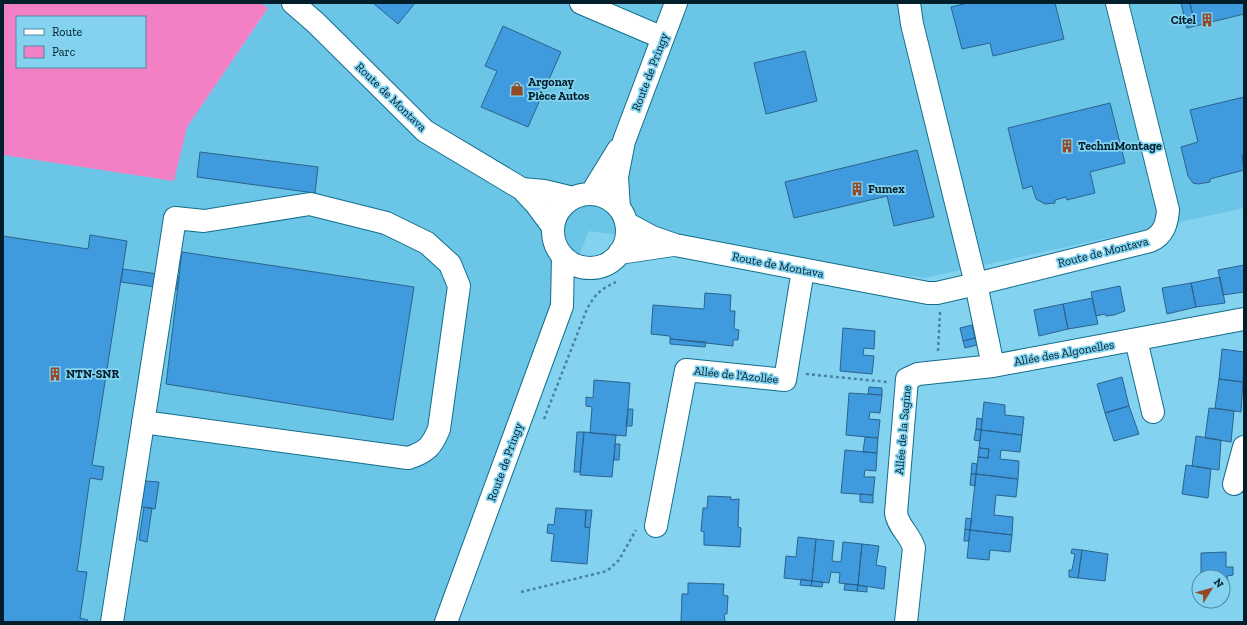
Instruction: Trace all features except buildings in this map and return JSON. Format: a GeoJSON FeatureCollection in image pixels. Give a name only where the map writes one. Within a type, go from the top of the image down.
{"type":"FeatureCollection","features":[{"type":"Feature","properties":{"kind":"street","name":"Route de Montava"},"geometry":{"type":"LineString","coordinates":[[293,3],[316,23],[425,131],[522,189],[554,226]]}},
{"type":"Feature","properties":{"kind":"street"},"geometry":{"type":"LineString","coordinates":[[581,3],[663,38]]}},
{"type":"Feature","properties":{"kind":"street","name":"Route de Pringy"},"geometry":{"type":"LineString","coordinates":[[623,215],[618,177],[624,141],[676,3]]}},
{"type":"Feature","properties":{"kind":"street"},"geometry":{"type":"LineString","coordinates":[[909,3],[912,24],[976,284],[993,366]]}},
{"type":"Feature","properties":{"kind":"street","name":"Route de Montava"},"geometry":{"type":"LineString","coordinates":[[623,215],[652,236],[675,245],[928,293],[940,292],[976,284],[1157,238],[1166,226],[1168,210],[1117,3]]}},
{"type":"Feature","properties":{"kind":"street","name":"Route de Pringy"},"geometry":{"type":"LineString","coordinates":[[582,196],[624,141]]}},
{"type":"Feature","properties":{"kind":"street","name":"Route de Montava"},"geometry":{"type":"LineString","coordinates":[[522,189],[582,196]]}},
{"type":"Feature","properties":{"kind":"street"},"geometry":{"type":"LineString","coordinates":[[582,196],[606,198],[623,215],[627,234],[624,244],[619,253],[611,261],[601,266],[590,268],[575,264],[563,256],[557,247],[554,237],[554,226],[560,210],[582,196]]}},
{"type":"Feature","properties":{"kind":"street"},"geometry":{"type":"LineString","coordinates":[[112,622],[143,422],[175,218],[204,221],[310,204],[386,223],[427,243],[450,264],[459,286],[439,429],[432,445],[418,455],[408,458],[143,422]]}},
{"type":"Feature","properties":{"kind":"street","name":"Route de Montava"},"geometry":{"type":"LineString","coordinates":[[619,253],[675,245]]}},
{"type":"Feature","properties":{"kind":"street","name":"Route de Pringy"},"geometry":{"type":"LineString","coordinates":[[562,306],[563,256]]}},
{"type":"Feature","properties":{"kind":"street","name":"Route de Pringy"},"geometry":{"type":"LineString","coordinates":[[447,621],[562,306],[590,268]]}},
{"type":"Feature","properties":{"kind":"street","name":"Allée de l'Azollée"},"geometry":{"type":"LineString","coordinates":[[656,526],[686,370],[785,380],[803,270]]}},
{"type":"Feature","properties":{"kind":"street","name":"Allée des Algonelles"},"geometry":{"type":"LineString","coordinates":[[993,366],[1244,319]]}},
{"type":"Feature","properties":{"kind":"street"},"geometry":{"type":"LineString","coordinates":[[1136,340],[1152,412]]}},
{"type":"Feature","properties":{"kind":"street","name":"Allée de la Sagine"},"geometry":{"type":"LineString","coordinates":[[906,622],[914,548],[912,540],[899,524],[896,513],[907,379],[913,375],[993,366]]}},
{"type":"Feature","properties":{"kind":"street"},"geometry":{"type":"LineString","coordinates":[[1234,484],[1244,447]]}},
{"type":"Feature","properties":{"kind":"path"},"geometry":{"type":"LineString","coordinates":[[542,426],[587,309],[594,296],[616,282]]}},
{"type":"Feature","properties":{"kind":"path"},"geometry":{"type":"LineString","coordinates":[[938,372],[940,292]]}},
{"type":"Feature","properties":{"kind":"path"},"geometry":{"type":"LineString","coordinates":[[786,372],[906,384]]}},
{"type":"Feature","properties":{"kind":"path"},"geometry":{"type":"LineString","coordinates":[[520,592],[607,571],[619,560],[637,528],[656,526]]}},
{"type":"Feature","properties":{"kind":"shaded area"},"geometry":{"type":"Polygon","coordinates":[[[261,3],[1244,3],[1244,208],[925,278],[589,231],[481,496],[434,622],[3,622],[3,155],[174,181],[187,127],[268,9],[261,3]]]}},
{"type":"Feature","properties":{"kind":"green space"},"geometry":{"type":"Polygon","coordinates":[[[3,3],[261,3],[268,8],[187,127],[174,181],[3,155],[3,3]]]}},
{"type":"Feature","properties":{"kind":"place","name":"Citel"},"geometry":{"type":"Point","coordinates":[1207,20]}},
{"type":"Feature","properties":{"kind":"place","name":"Argonay Pièce Autos"},"geometry":{"type":"Point","coordinates":[517,89]}},
{"type":"Feature","properties":{"kind":"place","name":"TechniMontage"},"geometry":{"type":"Point","coordinates":[1067,146]}},
{"type":"Feature","properties":{"kind":"place","name":"Fumex"},"geometry":{"type":"Point","coordinates":[857,189]}},
{"type":"Feature","properties":{"kind":"place","name":"NTN-SNR"},"geometry":{"type":"Point","coordinates":[55,374]}}]}
